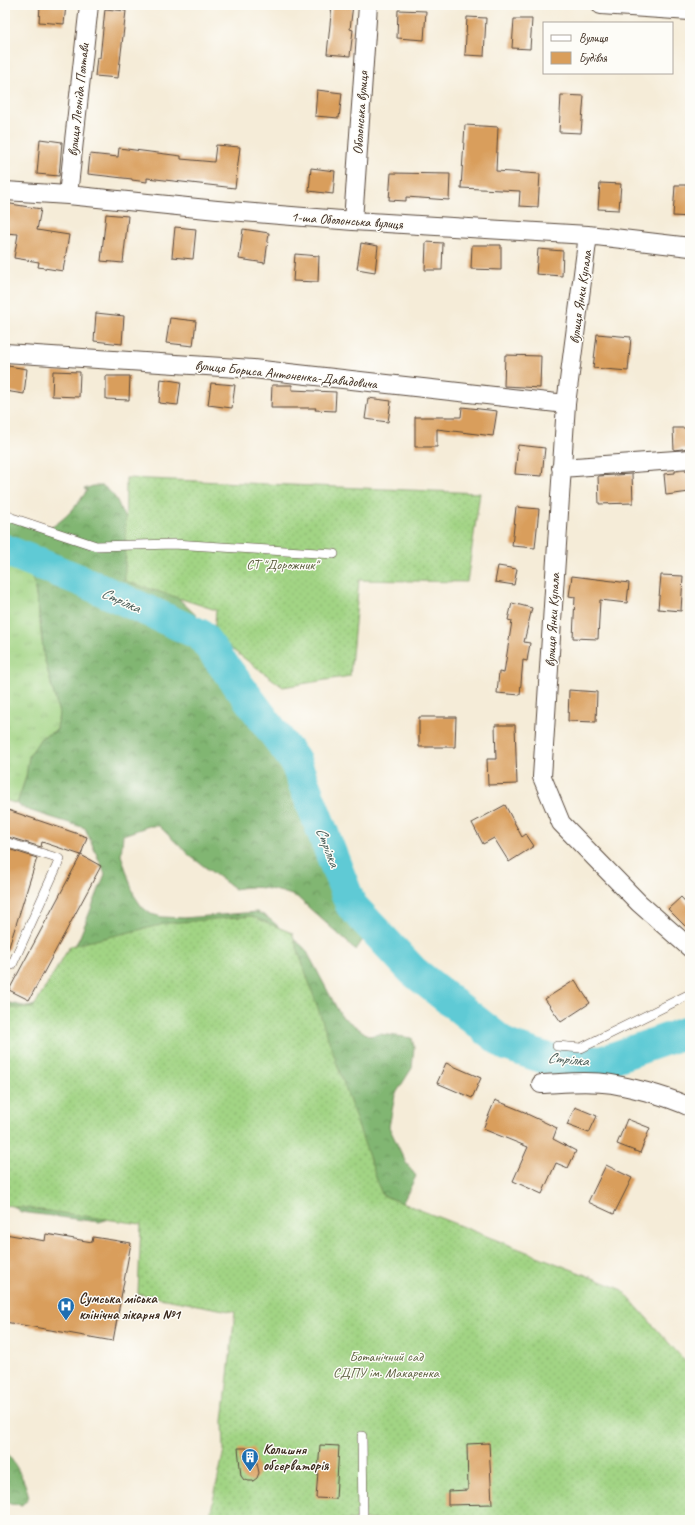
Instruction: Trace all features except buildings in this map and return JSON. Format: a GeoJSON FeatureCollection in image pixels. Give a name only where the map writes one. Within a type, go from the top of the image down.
{"type":"FeatureCollection","features":[{"type":"Feature","properties":{"kind":"street","name":"вулиця Леоніда Полтави"},"geometry":{"type":"LineString","coordinates":[[68,195],[89,5]]}},
{"type":"Feature","properties":{"kind":"street","name":"Оболонська вулиця"},"geometry":{"type":"LineString","coordinates":[[353,221],[368,5]]}},
{"type":"Feature","properties":{"kind":"street"},"geometry":{"type":"LineString","coordinates":[[601,5],[690,11]]}},
{"type":"Feature","properties":{"kind":"street","name":"1-ша Оболонська вулиця"},"geometry":{"type":"LineString","coordinates":[[5,191],[68,195],[217,210],[353,221],[588,234],[690,247]]}},
{"type":"Feature","properties":{"kind":"street","name":"вулиця Янки Купала"},"geometry":{"type":"LineString","coordinates":[[588,234],[566,404],[542,777],[561,823],[639,904],[690,948]]}},
{"type":"Feature","properties":{"kind":"street","name":"вулиця Бориса Антоненка-Давидовича"},"geometry":{"type":"LineString","coordinates":[[5,353],[253,369],[566,404]]}},
{"type":"Feature","properties":{"kind":"street"},"geometry":{"type":"LineString","coordinates":[[561,468],[690,459]]}},
{"type":"Feature","properties":{"kind":"street"},"geometry":{"type":"LineString","coordinates":[[541,1084],[578,1082],[612,1084],[673,1099],[690,1107]]}},
{"type":"Feature","properties":{"kind":"lane"},"geometry":{"type":"LineString","coordinates":[[5,514],[12,518],[96,546],[174,544],[334,554]]}},
{"type":"Feature","properties":{"kind":"lane"},"geometry":{"type":"LineString","coordinates":[[5,842],[60,859],[12,965]]}},
{"type":"Feature","properties":{"kind":"lane"},"geometry":{"type":"LineString","coordinates":[[557,1046],[581,1048],[690,994]]}},
{"type":"Feature","properties":{"kind":"lane"},"geometry":{"type":"LineString","coordinates":[[362,1436],[363,1520]]}},
{"type":"Feature","properties":{"kind":"green space","name":"СТ \"Дорожник\""},"geometry":{"type":"Polygon","coordinates":[[[126,478],[480,493],[467,582],[359,580],[350,676],[283,687],[214,636],[216,610],[125,581],[126,478]]]}},
{"type":"Feature","properties":{"kind":"green space"},"geometry":{"type":"Polygon","coordinates":[[[93,486],[103,486],[110,491],[117,500],[121,511],[170,590],[219,638],[234,655],[273,727],[324,808],[329,840],[369,930],[356,950],[297,897],[266,888],[250,887],[235,889],[190,856],[159,826],[149,826],[123,835],[121,855],[134,895],[142,907],[151,914],[162,917],[184,918],[257,912],[262,914],[274,922],[306,950],[341,1016],[369,1036],[380,1034],[412,1038],[414,1047],[412,1068],[395,1095],[389,1127],[406,1163],[416,1176],[397,1214],[298,1245],[109,1219],[99,1222],[21,1212],[5,1199],[5,1002],[28,1007],[38,1004],[79,939],[105,874],[85,828],[25,809],[17,804],[26,777],[29,756],[41,738],[57,730],[59,713],[44,657],[34,583],[28,569],[5,566],[5,518],[52,527],[62,520],[76,506],[87,490],[84,489],[93,486]]]}},
{"type":"Feature","properties":{"kind":"green space"},"geometry":{"type":"Polygon","coordinates":[[[5,566],[28,569],[34,583],[44,657],[59,713],[57,730],[41,738],[30,756],[26,777],[17,804],[5,800],[5,566]]]}},
{"type":"Feature","properties":{"kind":"green space","name":"Ботанічний сад СДПУ ім. Макаренка"},"geometry":{"type":"Polygon","coordinates":[[[251,916],[292,933],[382,1195],[621,1289],[690,1367],[690,1520],[209,1520],[224,1450],[223,1421],[235,1312],[138,1294],[141,1224],[5,1205],[5,1008],[33,1008],[70,946],[169,923],[251,916]]]}},
{"type":"Feature","properties":{"kind":"green space"},"geometry":{"type":"Polygon","coordinates":[[[5,1451],[20,1472],[25,1484],[29,1497],[22,1505],[5,1502],[5,1451]]]}},
{"type":"Feature","properties":{"kind":"waterway","name":"Стрілка"},"geometry":{"type":"LineString","coordinates":[[5,550],[82,581],[201,635],[295,761],[351,905],[413,971],[506,1045],[548,1059],[601,1062],[690,1031]]}},
{"type":"Feature","properties":{"kind":"place","name":"Сумська міська клінічна лікарня №1"},"geometry":{"type":"Point","coordinates":[66,1321]}},
{"type":"Feature","properties":{"kind":"place","name":"Колишня обсерваторія"},"geometry":{"type":"Point","coordinates":[250,1472]}}]}
